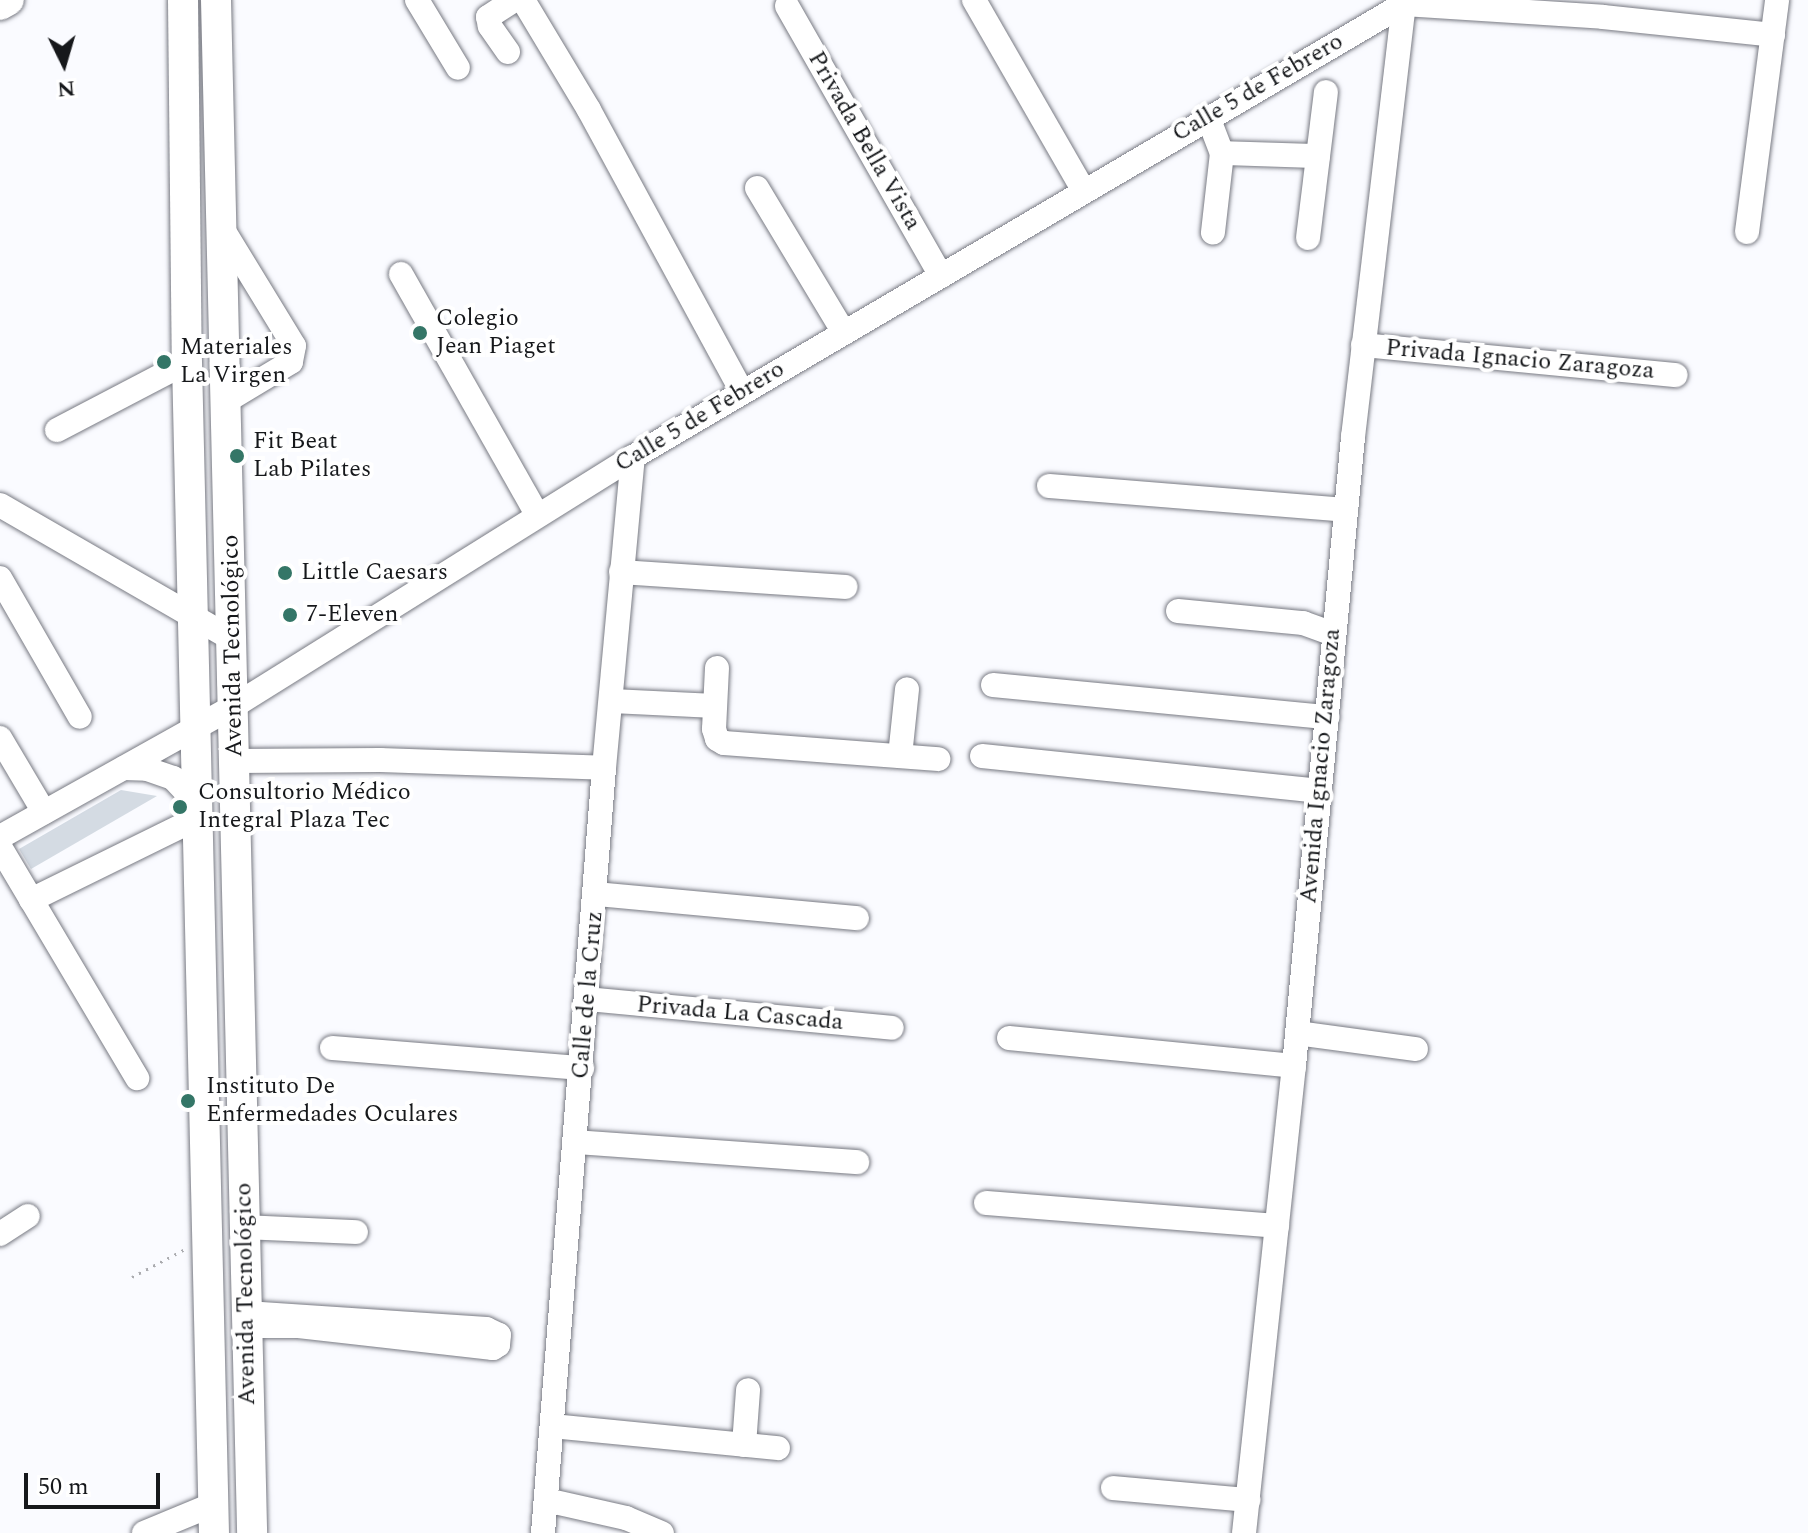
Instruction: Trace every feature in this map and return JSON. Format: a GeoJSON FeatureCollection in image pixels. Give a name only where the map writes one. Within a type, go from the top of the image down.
{"type":"FeatureCollection","features":[{"type":"Feature","properties":{"kind":"main road"},"geometry":{"type":"LineString","coordinates":[[0,5],[9,0]]}},
{"type":"Feature","properties":{"kind":"main road","name":"Avenida Tecnológico"},"geometry":{"type":"LineString","coordinates":[[183,0],[187,362],[214,1518]]}},
{"type":"Feature","properties":{"kind":"main road","name":"Avenida Tecnológico"},"geometry":{"type":"LineString","coordinates":[[216,0],[252,1533]]}},
{"type":"Feature","properties":{"kind":"street"},"geometry":{"type":"LineString","coordinates":[[417,0],[458,68]]}},
{"type":"Feature","properties":{"kind":"street"},"geometry":{"type":"LineString","coordinates":[[508,52],[490,26],[488,17],[514,0]]}},
{"type":"Feature","properties":{"kind":"street"},"geometry":{"type":"LineString","coordinates":[[523,0],[589,110],[742,392]]}},
{"type":"Feature","properties":{"kind":"street"},"geometry":{"type":"LineString","coordinates":[[974,0],[1084,191]]}},
{"type":"Feature","properties":{"kind":"street"},"geometry":{"type":"LineString","coordinates":[[1747,232],[1777,0]]}},
{"type":"Feature","properties":{"kind":"street"},"geometry":{"type":"LineString","coordinates":[[1404,2],[1603,17],[1773,35]]}},
{"type":"Feature","properties":{"kind":"street","name":"Calle 5 de Febrero"},"geometry":{"type":"LineString","coordinates":[[0,837],[234,706],[537,514],[1404,2]]}},
{"type":"Feature","properties":{"kind":"street","name":"Avenida Ignacio Zaragoza"},"geometry":{"type":"LineString","coordinates":[[1244,1533],[1294,1066],[1363,345],[1404,2]]}},
{"type":"Feature","properties":{"kind":"street","name":"Privada Bella Vista"},"geometry":{"type":"LineString","coordinates":[[787,6],[941,276]]}},
{"type":"Feature","properties":{"kind":"street"},"geometry":{"type":"LineString","coordinates":[[1308,238],[1326,92]]}},
{"type":"Feature","properties":{"kind":"street"},"geometry":{"type":"LineString","coordinates":[[1208,117],[1222,153],[1213,232]]}},
{"type":"Feature","properties":{"kind":"street"},"geometry":{"type":"LineString","coordinates":[[1222,153],[1318,156]]}},
{"type":"Feature","properties":{"kind":"street"},"geometry":{"type":"LineString","coordinates":[[757,188],[844,333]]}},
{"type":"Feature","properties":{"kind":"street"},"geometry":{"type":"LineString","coordinates":[[222,228],[294,346],[291,362],[226,401]]}},
{"type":"Feature","properties":{"kind":"street"},"geometry":{"type":"LineString","coordinates":[[401,274],[537,514]]}},
{"type":"Feature","properties":{"kind":"street","name":"Privada Ignacio Zaragoza"},"geometry":{"type":"LineString","coordinates":[[1363,345],[1676,375]]}},
{"type":"Feature","properties":{"kind":"street"},"geometry":{"type":"LineString","coordinates":[[57,430],[187,362]]}},
{"type":"Feature","properties":{"kind":"street","name":"Calle de la Cruz"},"geometry":{"type":"LineString","coordinates":[[543,1533],[604,768],[633,457]]}},
{"type":"Feature","properties":{"kind":"street"},"geometry":{"type":"LineString","coordinates":[[1049,486],[1346,510]]}},
{"type":"Feature","properties":{"kind":"street"},"geometry":{"type":"LineString","coordinates":[[0,505],[232,639]]}},
{"type":"Feature","properties":{"kind":"street"},"geometry":{"type":"LineString","coordinates":[[621,572],[845,587]]}},
{"type":"Feature","properties":{"kind":"street"},"geometry":{"type":"LineString","coordinates":[[0,578],[80,717]]}},
{"type":"Feature","properties":{"kind":"street"},"geometry":{"type":"LineString","coordinates":[[1178,611],[1263,617],[1303,623],[1334,634]]}},
{"type":"Feature","properties":{"kind":"street"},"geometry":{"type":"LineString","coordinates":[[717,668],[715,734],[724,743],[938,759]]}},
{"type":"Feature","properties":{"kind":"street"},"geometry":{"type":"LineString","coordinates":[[993,685],[1327,717]]}},
{"type":"Feature","properties":{"kind":"street"},"geometry":{"type":"LineString","coordinates":[[900,756],[907,689]]}},
{"type":"Feature","properties":{"kind":"street"},"geometry":{"type":"LineString","coordinates":[[612,701],[715,706]]}},
{"type":"Feature","properties":{"kind":"street"},"geometry":{"type":"LineString","coordinates":[[0,738],[44,812]]}},
{"type":"Feature","properties":{"kind":"street"},"geometry":{"type":"LineString","coordinates":[[982,756],[1320,791]]}},
{"type":"Feature","properties":{"kind":"street"},"geometry":{"type":"LineString","coordinates":[[235,761],[380,760],[604,768]]}},
{"type":"Feature","properties":{"kind":"street"},"geometry":{"type":"LineString","coordinates":[[31,900],[199,812],[173,778],[147,769],[124,768]]}},
{"type":"Feature","properties":{"kind":"street"},"geometry":{"type":"LineString","coordinates":[[0,847],[137,1078]]}},
{"type":"Feature","properties":{"kind":"street"},"geometry":{"type":"LineString","coordinates":[[596,894],[857,918]]}},
{"type":"Feature","properties":{"kind":"street","name":"Privada La Cascada"},"geometry":{"type":"LineString","coordinates":[[587,999],[892,1028]]}},
{"type":"Feature","properties":{"kind":"street"},"geometry":{"type":"LineString","coordinates":[[1297,1033],[1416,1049]]}},
{"type":"Feature","properties":{"kind":"street"},"geometry":{"type":"LineString","coordinates":[[1009,1038],[1294,1066]]}},
{"type":"Feature","properties":{"kind":"street"},"geometry":{"type":"LineString","coordinates":[[332,1048],[582,1068]]}},
{"type":"Feature","properties":{"kind":"street"},"geometry":{"type":"LineString","coordinates":[[575,1142],[857,1162]]}},
{"type":"Feature","properties":{"kind":"street"},"geometry":{"type":"LineString","coordinates":[[986,1203],[1277,1226]]}},
{"type":"Feature","properties":{"kind":"street"},"geometry":{"type":"LineString","coordinates":[[0,1234],[28,1216]]}},
{"type":"Feature","properties":{"kind":"street"},"geometry":{"type":"LineString","coordinates":[[244,1227],[356,1232]]}},
{"type":"Feature","properties":{"kind":"street"},"geometry":{"type":"LineString","coordinates":[[246,1320],[470,1328],[494,1330],[499,1335],[498,1345],[493,1348],[246,1320]]}},
{"type":"Feature","properties":{"kind":"street"},"geometry":{"type":"LineString","coordinates":[[744,1445],[748,1390]]}},
{"type":"Feature","properties":{"kind":"street"},"geometry":{"type":"LineString","coordinates":[[552,1426],[778,1448]]}},
{"type":"Feature","properties":{"kind":"street"},"geometry":{"type":"LineString","coordinates":[[1113,1488],[1248,1500]]}},
{"type":"Feature","properties":{"kind":"street"},"geometry":{"type":"LineString","coordinates":[[546,1500],[626,1518],[662,1533]]}},
{"type":"Feature","properties":{"kind":"street"},"geometry":{"type":"LineString","coordinates":[[144,1533],[214,1518]]}},
{"type":"Feature","properties":{"kind":"path"},"geometry":{"type":"LineString","coordinates":[[132,1277],[174,1253],[209,1242]]}},
{"type":"Feature","properties":{"kind":"building"},"geometry":{"type":"Polygon","coordinates":[[[121,790],[157,796],[31,869],[19,849],[121,790]]]}},
{"type":"Feature","properties":{"kind":"place","name":"Colegio Jean Piaget"},"geometry":{"type":"Point","coordinates":[420,333]}},
{"type":"Feature","properties":{"kind":"place","name":"Materiales La Virgen"},"geometry":{"type":"Point","coordinates":[164,362]}},
{"type":"Feature","properties":{"kind":"place","name":"Fit Beat Lab Pilates"},"geometry":{"type":"Point","coordinates":[237,456]}},
{"type":"Feature","properties":{"kind":"place","name":"Little Caesars"},"geometry":{"type":"Point","coordinates":[285,573]}},
{"type":"Feature","properties":{"kind":"place","name":"7-Eleven"},"geometry":{"type":"Point","coordinates":[290,615]}},
{"type":"Feature","properties":{"kind":"place","name":"Consultorio Médico Integral Plaza Tec"},"geometry":{"type":"Point","coordinates":[180,807]}},
{"type":"Feature","properties":{"kind":"place","name":"Instituto De Enfermedades Oculares"},"geometry":{"type":"Point","coordinates":[188,1101]}}]}
